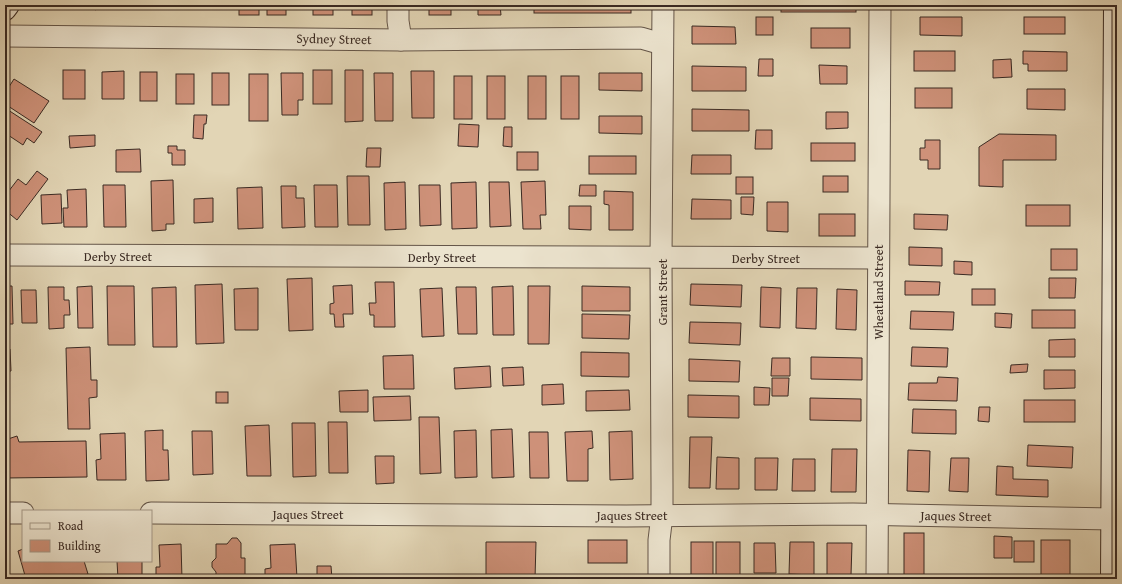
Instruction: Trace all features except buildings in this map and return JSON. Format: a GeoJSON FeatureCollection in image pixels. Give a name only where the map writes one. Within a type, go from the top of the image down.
{"type":"FeatureCollection","features":[{"type":"Feature","properties":{"kind":"street"},"geometry":{"type":"LineString","coordinates":[[5,9],[8,5]]}},
{"type":"Feature","properties":{"kind":"street"},"geometry":{"type":"LineString","coordinates":[[398,5],[398,21],[401,40]]}},
{"type":"Feature","properties":{"kind":"street","name":"Grant Street"},"geometry":{"type":"LineString","coordinates":[[659,579],[659,540],[662,515],[663,5]]}},
{"type":"Feature","properties":{"kind":"street","name":"Wheatland Street"},"geometry":{"type":"LineString","coordinates":[[877,579],[880,5]]}},
{"type":"Feature","properties":{"kind":"street"},"geometry":{"type":"LineString","coordinates":[[1112,579],[1115,5]]}},
{"type":"Feature","properties":{"kind":"street","name":"Sydney Street"},"geometry":{"type":"LineString","coordinates":[[5,36],[401,40],[641,38],[662,44]]}},
{"type":"Feature","properties":{"kind":"street","name":"Derby Street"},"geometry":{"type":"LineString","coordinates":[[5,255],[878,258]]}},
{"type":"Feature","properties":{"kind":"street"},"geometry":{"type":"LineString","coordinates":[[5,513],[22,513]]}},
{"type":"Feature","properties":{"kind":"street","name":"Jaques Street"},"geometry":{"type":"LineString","coordinates":[[152,513],[610,516],[877,515],[1113,519]]}}]}
